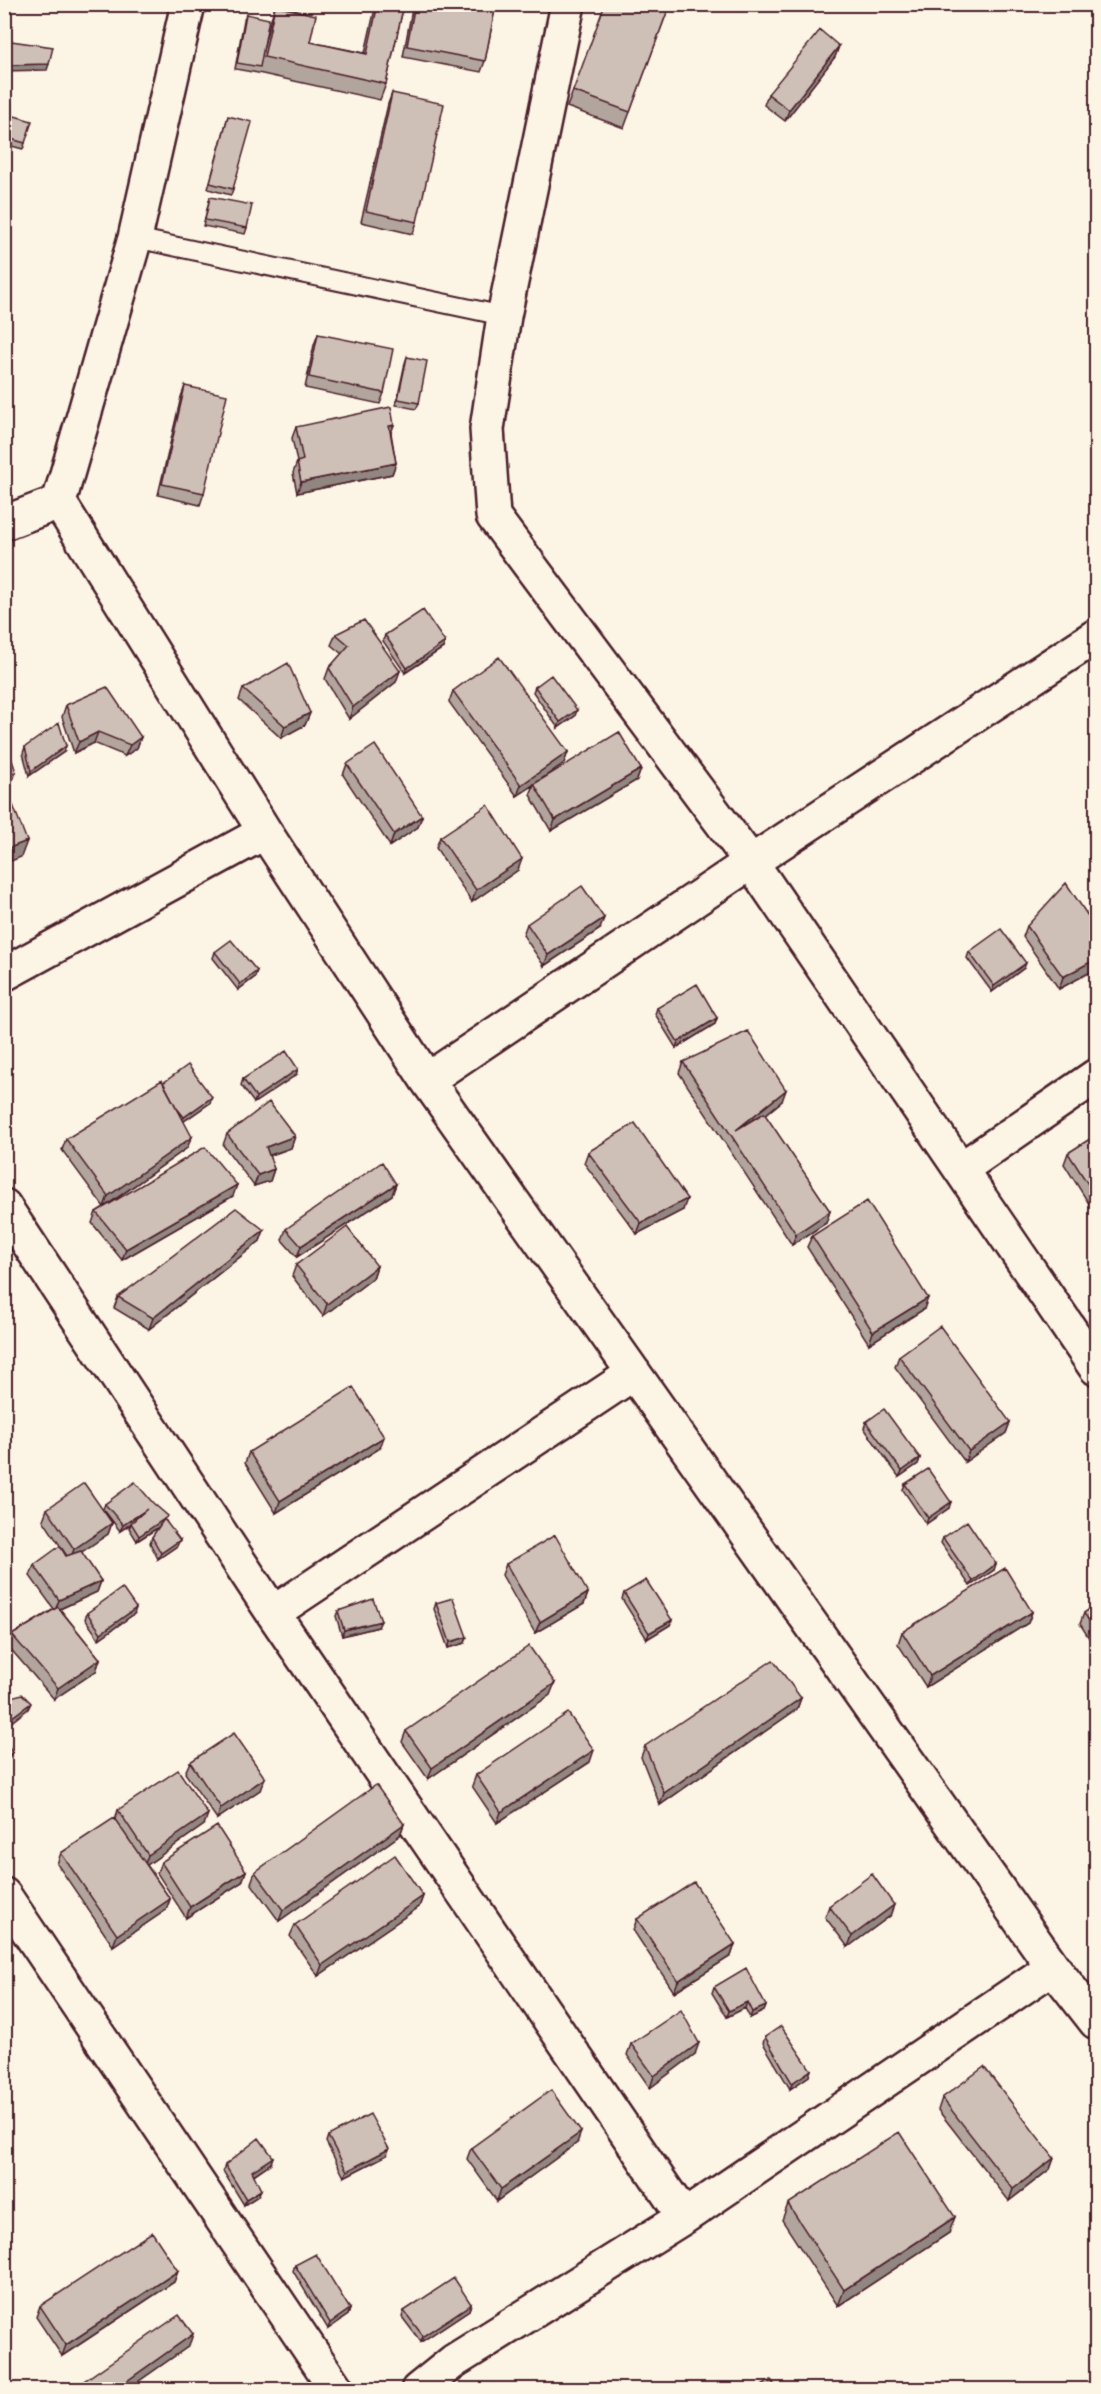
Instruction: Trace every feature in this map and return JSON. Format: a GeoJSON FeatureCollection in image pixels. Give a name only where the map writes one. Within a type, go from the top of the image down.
{"type":"FeatureCollection","features":[{"type":"Feature","properties":{"kind":"street"},"geometry":{"type":"LineString","coordinates":[[188,4],[135,238],[59,502],[265,832],[427,1080],[1053,1967],[1096,2022]]}},
{"type":"Feature","properties":{"kind":"street"},"geometry":{"type":"LineString","coordinates":[[568,4],[504,316],[487,429],[493,516],[751,862],[1096,1368]]}},
{"type":"Feature","properties":{"kind":"street"},"geometry":{"type":"LineString","coordinates":[[4,523],[59,502]]}},
{"type":"Feature","properties":{"kind":"street"},"geometry":{"type":"LineString","coordinates":[[427,1080],[751,862],[1096,636]]}},
{"type":"Feature","properties":{"kind":"street"},"geometry":{"type":"LineString","coordinates":[[4,974],[265,832]]}},
{"type":"Feature","properties":{"kind":"street"},"geometry":{"type":"LineString","coordinates":[[961,1169],[1096,1076]]}},
{"type":"Feature","properties":{"kind":"street"},"geometry":{"type":"LineString","coordinates":[[4,1206],[273,1613],[684,2217]]}},
{"type":"Feature","properties":{"kind":"street"},"geometry":{"type":"LineString","coordinates":[[273,1613],[634,1373]]}},
{"type":"Feature","properties":{"kind":"street"},"geometry":{"type":"LineString","coordinates":[[4,1895],[337,2390]]}},
{"type":"Feature","properties":{"kind":"street"},"geometry":{"type":"LineString","coordinates":[[418,2390],[454,2361],[684,2217],[1053,1967]]}},
{"type":"Feature","properties":{"kind":"lane"},"geometry":{"type":"LineString","coordinates":[[135,238],[504,316]]}},
{"type":"Feature","properties":{"kind":"building"},"geometry":{"type":"Polygon","coordinates":[[[378,4],[404,4],[386,84],[264,57],[275,6],[316,15],[310,42],[367,54],[378,4]]]}},
{"type":"Feature","properties":{"kind":"building"},"geometry":{"type":"Polygon","coordinates":[[[415,4],[496,4],[485,61],[407,46],[415,4]]]}},
{"type":"Feature","properties":{"kind":"building"},"geometry":{"type":"Polygon","coordinates":[[[605,4],[670,4],[630,112],[573,91],[605,4]]]}},
{"type":"Feature","properties":{"kind":"building"},"geometry":{"type":"Polygon","coordinates":[[[246,14],[269,19],[260,67],[237,63],[246,14]]]}},
{"type":"Feature","properties":{"kind":"building"},"geometry":{"type":"Polygon","coordinates":[[[820,30],[839,46],[789,110],[768,94],[820,30]]]}},
{"type":"Feature","properties":{"kind":"building"},"geometry":{"type":"Polygon","coordinates":[[[4,40],[53,47],[49,64],[4,65],[4,40]]]}},
{"type":"Feature","properties":{"kind":"building"},"geometry":{"type":"Polygon","coordinates":[[[392,93],[444,104],[417,222],[366,211],[392,93]]]}},
{"type":"Feature","properties":{"kind":"building"},"geometry":{"type":"Polygon","coordinates":[[[4,113],[32,121],[25,143],[4,137],[4,113]]]}},
{"type":"Feature","properties":{"kind":"building"},"geometry":{"type":"Polygon","coordinates":[[[228,116],[252,122],[233,189],[210,183],[228,116]]]}},
{"type":"Feature","properties":{"kind":"building"},"geometry":{"type":"Polygon","coordinates":[[[210,197],[252,205],[247,228],[205,220],[210,197]]]}},
{"type":"Feature","properties":{"kind":"building"},"geometry":{"type":"Polygon","coordinates":[[[4,230],[8,231],[4,243],[4,230]]]}},
{"type":"Feature","properties":{"kind":"building"},"geometry":{"type":"Polygon","coordinates":[[[318,334],[393,349],[384,393],[309,377],[318,334]]]}},
{"type":"Feature","properties":{"kind":"building"},"geometry":{"type":"Polygon","coordinates":[[[407,357],[427,361],[419,403],[398,399],[407,357]]]}},
{"type":"Feature","properties":{"kind":"building"},"geometry":{"type":"Polygon","coordinates":[[[185,386],[227,395],[204,493],[162,484],[185,386]]]}},
{"type":"Feature","properties":{"kind":"building"},"geometry":{"type":"Polygon","coordinates":[[[391,407],[394,425],[389,426],[396,463],[301,482],[297,462],[303,460],[296,427],[391,407]]]}},
{"type":"Feature","properties":{"kind":"building"},"geometry":{"type":"Polygon","coordinates":[[[423,610],[445,642],[407,668],[385,635],[423,610]]]}},
{"type":"Feature","properties":{"kind":"building"},"geometry":{"type":"Polygon","coordinates":[[[364,620],[400,671],[353,707],[329,668],[349,645],[336,634],[364,620]]]}},
{"type":"Feature","properties":{"kind":"building"},"geometry":{"type":"Polygon","coordinates":[[[499,657],[568,752],[521,785],[453,691],[499,657]]]}},
{"type":"Feature","properties":{"kind":"building"},"geometry":{"type":"Polygon","coordinates":[[[288,663],[310,713],[285,726],[243,689],[288,663]]]}},
{"type":"Feature","properties":{"kind":"building"},"geometry":{"type":"Polygon","coordinates":[[[551,675],[577,710],[560,722],[535,687],[551,675]]]}},
{"type":"Feature","properties":{"kind":"building"},"geometry":{"type":"Polygon","coordinates":[[[107,687],[141,737],[130,745],[98,732],[79,742],[66,705],[107,687]]]}},
{"type":"Feature","properties":{"kind":"building"},"geometry":{"type":"Polygon","coordinates":[[[59,723],[66,746],[31,771],[25,747],[59,723]]]}},
{"type":"Feature","properties":{"kind":"building"},"geometry":{"type":"Polygon","coordinates":[[[619,732],[641,769],[555,820],[534,784],[619,732]]]}},
{"type":"Feature","properties":{"kind":"building"},"geometry":{"type":"Polygon","coordinates":[[[7,745],[16,772],[4,776],[4,746],[7,745]]]}},
{"type":"Feature","properties":{"kind":"building"},"geometry":{"type":"Polygon","coordinates":[[[375,745],[422,816],[394,834],[347,764],[375,745]]]}},
{"type":"Feature","properties":{"kind":"building"},"geometry":{"type":"Polygon","coordinates":[[[4,782],[27,841],[4,850],[4,782]]]}},
{"type":"Feature","properties":{"kind":"building"},"geometry":{"type":"Polygon","coordinates":[[[488,805],[522,859],[476,890],[440,837],[488,805]]]}},
{"type":"Feature","properties":{"kind":"building"},"geometry":{"type":"Polygon","coordinates":[[[1066,883],[1096,928],[1096,959],[1063,977],[1027,926],[1066,883]]]}},
{"type":"Feature","properties":{"kind":"building"},"geometry":{"type":"Polygon","coordinates":[[[582,886],[604,918],[548,955],[527,924],[582,886]]]}},
{"type":"Feature","properties":{"kind":"building"},"geometry":{"type":"Polygon","coordinates":[[[1001,929],[1026,963],[994,986],[969,952],[1001,929]]]}},
{"type":"Feature","properties":{"kind":"building"},"geometry":{"type":"Polygon","coordinates":[[[231,940],[257,971],[240,984],[215,952],[231,940]]]}},
{"type":"Feature","properties":{"kind":"building"},"geometry":{"type":"Polygon","coordinates":[[[697,984],[717,1018],[678,1042],[657,1008],[697,984]]]}},
{"type":"Feature","properties":{"kind":"building"},"geometry":{"type":"Polygon","coordinates":[[[748,1031],[786,1090],[736,1130],[764,1113],[830,1211],[796,1234],[683,1062],[748,1031]]]}},
{"type":"Feature","properties":{"kind":"building"},"geometry":{"type":"Polygon","coordinates":[[[286,1051],[298,1069],[256,1097],[243,1079],[286,1051]]]}},
{"type":"Feature","properties":{"kind":"building"},"geometry":{"type":"Polygon","coordinates":[[[188,1065],[212,1097],[184,1117],[163,1083],[188,1065]]]}},
{"type":"Feature","properties":{"kind":"building"},"geometry":{"type":"Polygon","coordinates":[[[162,1080],[192,1137],[108,1196],[66,1139],[162,1080]]]}},
{"type":"Feature","properties":{"kind":"building"},"geometry":{"type":"Polygon","coordinates":[[[269,1102],[295,1136],[266,1147],[274,1169],[258,1175],[227,1134],[269,1102]]]}},
{"type":"Feature","properties":{"kind":"building"},"geometry":{"type":"Polygon","coordinates":[[[635,1123],[687,1199],[641,1223],[588,1152],[635,1123]]]}},
{"type":"Feature","properties":{"kind":"building"},"geometry":{"type":"Polygon","coordinates":[[[1096,1135],[1096,1194],[1095,1195],[1068,1153],[1096,1135]]]}},
{"type":"Feature","properties":{"kind":"building"},"geometry":{"type":"Polygon","coordinates":[[[205,1147],[237,1185],[126,1249],[96,1212],[205,1147]]]}},
{"type":"Feature","properties":{"kind":"building"},"geometry":{"type":"Polygon","coordinates":[[[382,1162],[396,1184],[301,1246],[286,1229],[382,1162]]]}},
{"type":"Feature","properties":{"kind":"building"},"geometry":{"type":"Polygon","coordinates":[[[867,1201],[928,1298],[873,1332],[812,1236],[867,1201]]]}},
{"type":"Feature","properties":{"kind":"building"},"geometry":{"type":"Polygon","coordinates":[[[236,1208],[264,1230],[153,1318],[118,1297],[236,1208]]]}},
{"type":"Feature","properties":{"kind":"building"},"geometry":{"type":"Polygon","coordinates":[[[347,1227],[377,1266],[327,1304],[296,1265],[347,1227]]]}},
{"type":"Feature","properties":{"kind":"building"},"geometry":{"type":"Polygon","coordinates":[[[940,1326],[1010,1422],[969,1451],[899,1356],[940,1326]]]}},
{"type":"Feature","properties":{"kind":"building"},"geometry":{"type":"Polygon","coordinates":[[[353,1387],[384,1437],[280,1501],[249,1452],[353,1387]]]}},
{"type":"Feature","properties":{"kind":"building"},"geometry":{"type":"Polygon","coordinates":[[[884,1409],[920,1458],[902,1471],[866,1422],[884,1409]]]}},
{"type":"Feature","properties":{"kind":"building"},"geometry":{"type":"Polygon","coordinates":[[[928,1469],[951,1502],[928,1518],[905,1484],[928,1469]]]}},
{"type":"Feature","properties":{"kind":"building"},"geometry":{"type":"Polygon","coordinates":[[[135,1482],[168,1516],[139,1536],[131,1523],[147,1509],[123,1525],[105,1504],[135,1482]]]}},
{"type":"Feature","properties":{"kind":"building"},"geometry":{"type":"Polygon","coordinates":[[[84,1483],[112,1523],[74,1549],[47,1509],[84,1483]]]}},
{"type":"Feature","properties":{"kind":"building"},"geometry":{"type":"Polygon","coordinates":[[[164,1519],[180,1540],[161,1553],[152,1537],[164,1519]]]}},
{"type":"Feature","properties":{"kind":"building"},"geometry":{"type":"Polygon","coordinates":[[[967,1521],[996,1564],[973,1581],[943,1538],[967,1521]]]}},
{"type":"Feature","properties":{"kind":"building"},"geometry":{"type":"Polygon","coordinates":[[[555,1535],[588,1593],[540,1622],[506,1564],[555,1535]]]}},
{"type":"Feature","properties":{"kind":"building"},"geometry":{"type":"Polygon","coordinates":[[[60,1546],[66,1556],[81,1551],[101,1581],[59,1600],[34,1565],[60,1546]]]}},
{"type":"Feature","properties":{"kind":"building"},"geometry":{"type":"Polygon","coordinates":[[[1005,1568],[1032,1612],[930,1676],[902,1632],[1005,1568]]]}},
{"type":"Feature","properties":{"kind":"building"},"geometry":{"type":"Polygon","coordinates":[[[646,1580],[672,1620],[649,1633],[624,1593],[646,1580]]]}},
{"type":"Feature","properties":{"kind":"building"},"geometry":{"type":"Polygon","coordinates":[[[122,1588],[136,1608],[101,1633],[87,1613],[122,1588]]]}},
{"type":"Feature","properties":{"kind":"building"},"geometry":{"type":"Polygon","coordinates":[[[453,1598],[467,1637],[450,1642],[436,1603],[453,1598]]]}},
{"type":"Feature","properties":{"kind":"building"},"geometry":{"type":"Polygon","coordinates":[[[373,1599],[381,1621],[344,1630],[338,1611],[373,1599]]]}},
{"type":"Feature","properties":{"kind":"building"},"geometry":{"type":"Polygon","coordinates":[[[1096,1605],[1096,1632],[1084,1613],[1096,1605]]]}},
{"type":"Feature","properties":{"kind":"building"},"geometry":{"type":"Polygon","coordinates":[[[58,1607],[100,1659],[58,1688],[12,1635],[58,1607]]]}},
{"type":"Feature","properties":{"kind":"building"},"geometry":{"type":"Polygon","coordinates":[[[529,1646],[555,1683],[432,1768],[406,1731],[529,1646]]]}},
{"type":"Feature","properties":{"kind":"building"},"geometry":{"type":"Polygon","coordinates":[[[773,1660],[801,1698],[664,1793],[645,1746],[773,1660]]]}},
{"type":"Feature","properties":{"kind":"building"},"geometry":{"type":"Polygon","coordinates":[[[22,1694],[31,1703],[4,1723],[4,1699],[22,1694]]]}},
{"type":"Feature","properties":{"kind":"building"},"geometry":{"type":"Polygon","coordinates":[[[568,1713],[594,1750],[501,1812],[476,1775],[568,1713]]]}},
{"type":"Feature","properties":{"kind":"building"},"geometry":{"type":"Polygon","coordinates":[[[234,1733],[265,1778],[221,1808],[190,1762],[234,1733]]]}},
{"type":"Feature","properties":{"kind":"building"},"geometry":{"type":"Polygon","coordinates":[[[4,1735],[12,1753],[4,1756],[4,1735]]]}},
{"type":"Feature","properties":{"kind":"building"},"geometry":{"type":"Polygon","coordinates":[[[178,1770],[208,1814],[148,1855],[118,1810],[178,1770]]]}},
{"type":"Feature","properties":{"kind":"building"},"geometry":{"type":"Polygon","coordinates":[[[376,1785],[404,1824],[283,1910],[255,1872],[376,1785]]]}},
{"type":"Feature","properties":{"kind":"building"},"geometry":{"type":"Polygon","coordinates":[[[114,1818],[170,1899],[117,1935],[61,1853],[114,1818]]]}},
{"type":"Feature","properties":{"kind":"building"},"geometry":{"type":"Polygon","coordinates":[[[217,1826],[246,1871],[190,1907],[161,1862],[217,1826]]]}},
{"type":"Feature","properties":{"kind":"building"},"geometry":{"type":"Polygon","coordinates":[[[395,1855],[423,1896],[322,1965],[295,1925],[395,1855]]]}},
{"type":"Feature","properties":{"kind":"building"},"geometry":{"type":"Polygon","coordinates":[[[872,1874],[894,1905],[852,1936],[829,1906],[872,1874]]]}},
{"type":"Feature","properties":{"kind":"building"},"geometry":{"type":"Polygon","coordinates":[[[694,1882],[735,1944],[678,1981],[637,1919],[694,1882]]]}},
{"type":"Feature","properties":{"kind":"building"},"geometry":{"type":"Polygon","coordinates":[[[746,1968],[766,2006],[752,2012],[747,2002],[729,2011],[714,1987],[746,1968]]]}},
{"type":"Feature","properties":{"kind":"building"},"geometry":{"type":"Polygon","coordinates":[[[681,2010],[699,2043],[654,2076],[631,2044],[681,2010]]]}},
{"type":"Feature","properties":{"kind":"building"},"geometry":{"type":"Polygon","coordinates":[[[781,2026],[811,2070],[792,2083],[765,2037],[781,2026]]]}},
{"type":"Feature","properties":{"kind":"building"},"geometry":{"type":"Polygon","coordinates":[[[984,2067],[1054,2158],[1013,2189],[942,2098],[984,2067]]]}},
{"type":"Feature","properties":{"kind":"building"},"geometry":{"type":"Polygon","coordinates":[[[551,2090],[581,2132],[501,2189],[471,2148],[551,2090]]]}},
{"type":"Feature","properties":{"kind":"building"},"geometry":{"type":"Polygon","coordinates":[[[370,2114],[389,2149],[347,2171],[328,2136],[370,2114]]]}},
{"type":"Feature","properties":{"kind":"building"},"geometry":{"type":"Polygon","coordinates":[[[899,2132],[955,2217],[844,2290],[788,2204],[899,2132]]]}},
{"type":"Feature","properties":{"kind":"building"},"geometry":{"type":"Polygon","coordinates":[[[259,2138],[273,2157],[252,2171],[261,2190],[246,2199],[225,2165],[259,2138]]]}},
{"type":"Feature","properties":{"kind":"building"},"geometry":{"type":"Polygon","coordinates":[[[152,2232],[178,2271],[66,2345],[40,2306],[152,2232]]]}},
{"type":"Feature","properties":{"kind":"building"},"geometry":{"type":"Polygon","coordinates":[[[316,2254],[350,2309],[330,2323],[295,2265],[316,2254]]]}},
{"type":"Feature","properties":{"kind":"building"},"geometry":{"type":"Polygon","coordinates":[[[454,2278],[471,2304],[423,2336],[404,2311],[454,2278]]]}},
{"type":"Feature","properties":{"kind":"building"},"geometry":{"type":"Polygon","coordinates":[[[179,2315],[193,2334],[114,2390],[90,2390],[84,2381],[179,2315]]]}},
{"type":"Feature","properties":{"kind":"building"},"geometry":{"type":"Polygon","coordinates":[[[771,2380],[778,2390],[756,2390],[771,2380]]]}}]}
